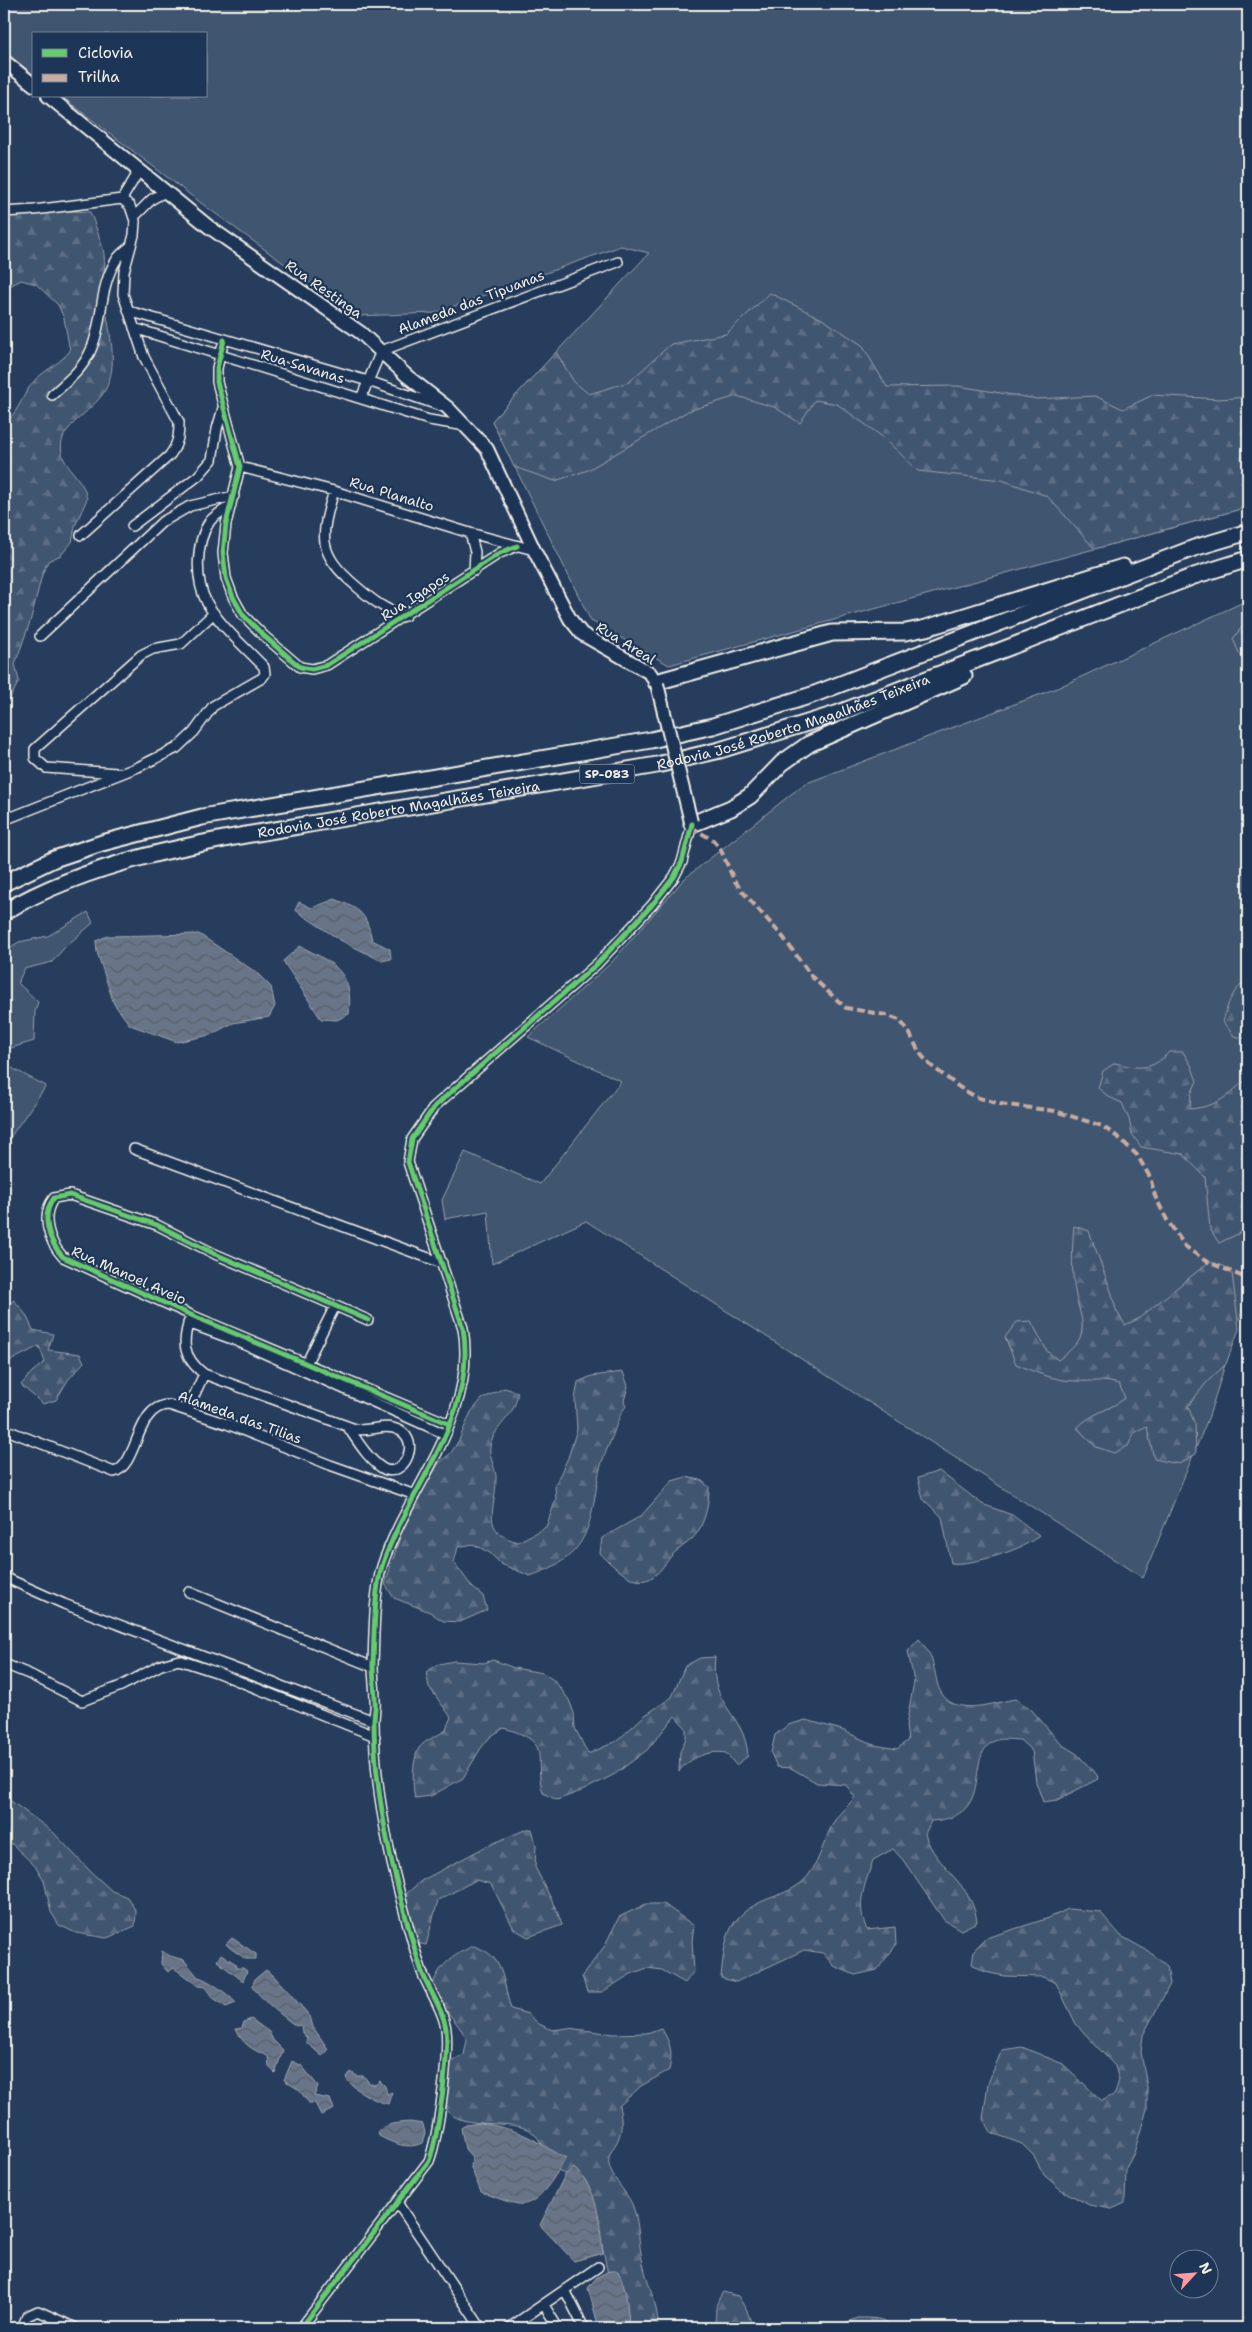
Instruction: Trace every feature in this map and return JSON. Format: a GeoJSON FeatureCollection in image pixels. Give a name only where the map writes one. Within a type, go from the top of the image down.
{"type":"FeatureCollection","features":[{"type":"Feature","properties":{"kind":"highway","name":"Rodovia José Roberto Magalhães Teixeira"},"geometry":{"type":"LineString","coordinates":[[4,883],[54,858],[102,843],[202,817],[651,740],[770,710],[857,679],[1194,548],[1248,532]]}},
{"type":"Feature","properties":{"kind":"highway"},"geometry":{"type":"LineString","coordinates":[[657,683],[832,633],[906,632],[926,628],[1151,558],[1194,548]]}},
{"type":"Feature","properties":{"kind":"highway","name":"Rodovia José Roberto Magalhães Teixeira"},"geometry":{"type":"LineString","coordinates":[[4,912],[54,887],[95,871],[201,843],[647,767],[720,750],[783,732],[888,696],[1194,576],[1248,559]]}},
{"type":"Feature","properties":{"kind":"highway"},"geometry":{"type":"LineString","coordinates":[[692,823],[731,808],[750,796],[782,763],[809,744],[930,692],[1084,619]]}},
{"type":"Feature","properties":{"kind":"main road"},"geometry":{"type":"LineString","coordinates":[[4,61],[32,83]]}},
{"type":"Feature","properties":{"kind":"main road","name":"Rua Restinga"},"geometry":{"type":"LineString","coordinates":[[50,98],[210,227],[361,333],[407,376],[448,408],[487,449],[534,550]]}},
{"type":"Feature","properties":{"kind":"main road","name":"Rua Areal"},"geometry":{"type":"LineString","coordinates":[[534,550],[570,619],[582,634],[642,668],[657,683]]}},
{"type":"Feature","properties":{"kind":"main road"},"geometry":{"type":"LineString","coordinates":[[657,683],[692,823]]}},
{"type":"Feature","properties":{"kind":"street"},"geometry":{"type":"LineString","coordinates":[[122,199],[136,176],[135,167]]}},
{"type":"Feature","properties":{"kind":"street"},"geometry":{"type":"LineString","coordinates":[[134,217],[152,199],[165,192]]}},
{"type":"Feature","properties":{"kind":"street"},"geometry":{"type":"LineString","coordinates":[[4,212],[122,199],[130,206],[134,217],[134,235],[124,272],[123,294],[144,357],[179,422],[177,445],[170,455],[81,535]]}},
{"type":"Feature","properties":{"kind":"street"},"geometry":{"type":"LineString","coordinates":[[52,395],[80,370],[90,352],[98,332],[104,288],[117,258],[131,245]]}},
{"type":"Feature","properties":{"kind":"street","name":"Alameda das Tipuanas"},"geometry":{"type":"LineString","coordinates":[[381,351],[618,262]]}},
{"type":"Feature","properties":{"kind":"street","name":"Rua Savanas"},"geometry":{"type":"LineString","coordinates":[[129,311],[368,382],[448,408]]}},
{"type":"Feature","properties":{"kind":"street","name":"Rua Savanas"},"geometry":{"type":"LineString","coordinates":[[134,328],[429,420],[466,426]]}},
{"type":"Feature","properties":{"kind":"street"},"geometry":{"type":"LineString","coordinates":[[4,820],[138,767],[177,748],[194,732],[213,706],[262,678],[265,674],[264,667],[206,602],[198,558],[202,537],[210,520],[233,500],[240,467],[217,382],[219,356],[224,340]]}},
{"type":"Feature","properties":{"kind":"street"},"geometry":{"type":"LineString","coordinates":[[360,398],[381,351]]}},
{"type":"Feature","properties":{"kind":"street"},"geometry":{"type":"LineString","coordinates":[[132,526],[198,476],[212,460],[216,429],[223,408]]}},
{"type":"Feature","properties":{"kind":"street","name":"Rua Planalto"},"geometry":{"type":"LineString","coordinates":[[240,467],[334,491],[470,533],[534,550]]}},
{"type":"Feature","properties":{"kind":"street"},"geometry":{"type":"LineString","coordinates":[[334,491],[324,523],[324,545],[329,559],[337,570],[376,604],[405,616]]}},
{"type":"Feature","properties":{"kind":"street"},"geometry":{"type":"LineString","coordinates":[[40,636],[162,522],[190,506],[233,500]]}},
{"type":"Feature","properties":{"kind":"street","name":"Rua Igapos"},"geometry":{"type":"LineString","coordinates":[[233,500],[226,524],[223,553],[226,578],[243,615],[300,667],[312,669],[327,665],[500,553],[517,546]]}},
{"type":"Feature","properties":{"kind":"street"},"geometry":{"type":"LineString","coordinates":[[470,533],[475,552],[474,571]]}},
{"type":"Feature","properties":{"kind":"street"},"geometry":{"type":"LineString","coordinates":[[121,773],[46,768],[35,758],[35,749],[141,655],[153,649],[181,644],[214,613]]}},
{"type":"Feature","properties":{"kind":"street"},"geometry":{"type":"LineString","coordinates":[[302,2328],[422,2172],[433,2150],[445,2066],[447,2032],[444,2019],[423,1974],[405,1917],[383,1821],[374,1721],[376,1702],[373,1667],[376,1606],[382,1568],[415,1495],[437,1454],[460,1396],[466,1346],[463,1328],[408,1162],[412,1139],[435,1106],[585,975],[630,930],[674,877],[682,862],[692,823]]}},
{"type":"Feature","properties":{"kind":"street"},"geometry":{"type":"LineString","coordinates":[[134,1149],[442,1263]]}},
{"type":"Feature","properties":{"kind":"street","name":"Rua Manoel Aveio"},"geometry":{"type":"LineString","coordinates":[[368,1320],[215,1254],[157,1225],[70,1195],[54,1198],[48,1206],[47,1223],[54,1247],[63,1257],[189,1319],[306,1364],[449,1424]]}},
{"type":"Feature","properties":{"kind":"street"},"geometry":{"type":"LineString","coordinates":[[306,1364],[335,1306]]}},
{"type":"Feature","properties":{"kind":"street"},"geometry":{"type":"LineString","coordinates":[[347,1426],[367,1453],[383,1469],[389,1471],[399,1468],[407,1458],[410,1447],[409,1440],[400,1431],[393,1428],[366,1430],[347,1426],[204,1374],[188,1357],[184,1344],[189,1319],[445,1434]]}},
{"type":"Feature","properties":{"kind":"street"},"geometry":{"type":"LineString","coordinates":[[187,1411],[204,1374]]}},
{"type":"Feature","properties":{"kind":"street","name":"Alameda das Tilias"},"geometry":{"type":"LineString","coordinates":[[4,1430],[114,1472],[123,1466],[142,1428],[157,1409],[169,1405],[227,1424],[330,1465],[415,1495]]}},
{"type":"Feature","properties":{"kind":"street"},"geometry":{"type":"LineString","coordinates":[[4,1577],[64,1604],[374,1721]]}},
{"type":"Feature","properties":{"kind":"street"},"geometry":{"type":"LineString","coordinates":[[189,1592],[373,1667]]}},
{"type":"Feature","properties":{"kind":"street"},"geometry":{"type":"LineString","coordinates":[[4,1664],[29,1674],[82,1701],[90,1700],[122,1686],[161,1665],[179,1660],[216,1672],[375,1736]]}},
{"type":"Feature","properties":{"kind":"street"},"geometry":{"type":"LineString","coordinates":[[398,2204],[481,2328]]}},
{"type":"Feature","properties":{"kind":"street"},"geometry":{"type":"LineString","coordinates":[[509,2328],[598,2267]]}},
{"type":"Feature","properties":{"kind":"street"},"geometry":{"type":"LineString","coordinates":[[564,2290],[584,2328]]}},
{"type":"Feature","properties":{"kind":"street"},"geometry":{"type":"LineString","coordinates":[[544,2304],[558,2328]]}},
{"type":"Feature","properties":{"kind":"street"},"geometry":{"type":"LineString","coordinates":[[22,2328],[27,2316],[38,2312],[76,2328]]}},
{"type":"Feature","properties":{"kind":"green space"},"geometry":{"type":"Polygon","coordinates":[[[4,4],[1248,4],[1248,507],[669,665],[591,621],[492,421],[649,253],[621,246],[435,313],[356,316],[201,203],[64,98],[208,98],[208,32],[32,32],[32,73],[4,51],[4,4]]]}},
{"type":"Feature","properties":{"kind":"green space"},"geometry":{"type":"Polygon","coordinates":[[[4,207],[90,212],[103,248],[106,310],[112,346],[112,370],[109,381],[100,398],[74,423],[64,435],[62,441],[61,448],[64,460],[79,480],[87,499],[75,526],[72,542],[61,555],[48,561],[42,575],[30,622],[15,664],[19,681],[4,710],[4,424],[10,419],[31,384],[70,351],[64,318],[58,305],[36,284],[21,280],[4,289],[4,207]]]}},
{"type":"Feature","properties":{"kind":"green space"},"geometry":{"type":"Polygon","coordinates":[[[770,293],[822,319],[862,345],[887,387],[958,386],[1037,399],[1095,396],[1123,409],[1153,395],[1219,399],[1248,397],[1248,507],[1095,549],[1047,496],[1002,480],[918,471],[884,438],[837,404],[815,400],[800,423],[774,407],[737,396],[688,411],[588,470],[555,481],[514,467],[492,421],[556,352],[574,382],[589,394],[629,382],[671,344],[726,334],[770,293]]]}},
{"type":"Feature","properties":{"kind":"green space"},"geometry":{"type":"Polygon","coordinates":[[[1248,600],[1248,1291],[1209,1416],[1143,1578],[586,1221],[492,1264],[488,1211],[445,1219],[442,1200],[465,1152],[540,1184],[621,1081],[528,1037],[611,963],[684,879],[804,784],[1057,688],[1248,600]]]}},
{"type":"Feature","properties":{"kind":"green space"},"geometry":{"type":"Polygon","coordinates":[[[1248,622],[1248,655],[1240,655],[1233,639],[1244,624],[1248,622]]]}},
{"type":"Feature","properties":{"kind":"green space"},"geometry":{"type":"Polygon","coordinates":[[[88,912],[93,923],[66,946],[52,962],[24,969],[18,983],[38,1002],[35,1011],[34,1041],[4,1050],[4,951],[19,942],[48,936],[88,912]]]}},
{"type":"Feature","properties":{"kind":"green space"},"geometry":{"type":"Polygon","coordinates":[[[1248,980],[1248,1039],[1234,1036],[1223,1022],[1231,998],[1242,984],[1248,980]]]}},
{"type":"Feature","properties":{"kind":"green space"},"geometry":{"type":"Polygon","coordinates":[[[1169,1052],[1183,1052],[1191,1065],[1197,1081],[1191,1094],[1190,1109],[1216,1103],[1248,1078],[1248,1229],[1219,1243],[1210,1229],[1205,1177],[1183,1154],[1141,1147],[1132,1134],[1129,1119],[1122,1103],[1109,1097],[1098,1088],[1103,1071],[1115,1063],[1145,1067],[1157,1063],[1169,1052]]]}},
{"type":"Feature","properties":{"kind":"green space"},"geometry":{"type":"Polygon","coordinates":[[[4,1064],[46,1086],[4,1146],[4,1064]]]}},
{"type":"Feature","properties":{"kind":"green space"},"geometry":{"type":"Polygon","coordinates":[[[1074,1226],[1089,1231],[1116,1310],[1125,1325],[1138,1319],[1209,1262],[1224,1266],[1232,1273],[1239,1329],[1226,1364],[1207,1382],[1188,1406],[1195,1425],[1196,1454],[1179,1464],[1154,1459],[1147,1427],[1134,1433],[1128,1446],[1114,1453],[1096,1447],[1077,1428],[1088,1419],[1125,1398],[1119,1384],[1102,1381],[1060,1379],[1045,1376],[1016,1364],[1005,1337],[1017,1322],[1031,1321],[1047,1351],[1058,1360],[1071,1349],[1081,1335],[1082,1320],[1074,1287],[1072,1253],[1074,1226]]]}},
{"type":"Feature","properties":{"kind":"green space"},"geometry":{"type":"Polygon","coordinates":[[[14,1300],[26,1315],[33,1330],[53,1334],[48,1350],[80,1354],[84,1362],[68,1380],[56,1400],[43,1404],[21,1385],[32,1372],[45,1362],[39,1346],[8,1362],[8,1379],[4,1384],[4,1308],[14,1300]]]}},
{"type":"Feature","properties":{"kind":"green space"},"geometry":{"type":"Polygon","coordinates":[[[623,1372],[628,1386],[624,1401],[626,1406],[619,1417],[602,1462],[589,1524],[576,1549],[565,1559],[550,1568],[530,1576],[501,1564],[490,1553],[473,1544],[458,1547],[454,1562],[472,1587],[483,1596],[487,1610],[460,1622],[443,1621],[430,1612],[394,1598],[385,1584],[408,1512],[421,1487],[431,1477],[439,1463],[451,1453],[471,1412],[482,1399],[504,1388],[518,1392],[514,1407],[494,1435],[490,1446],[490,1454],[496,1476],[492,1518],[494,1525],[498,1532],[506,1538],[518,1542],[546,1527],[556,1499],[555,1485],[568,1458],[577,1429],[575,1399],[578,1382],[592,1376],[623,1372]]]}},
{"type":"Feature","properties":{"kind":"green space"},"geometry":{"type":"Polygon","coordinates":[[[939,1471],[982,1504],[1012,1515],[1039,1535],[1023,1546],[1011,1551],[971,1562],[951,1563],[942,1517],[923,1499],[918,1478],[939,1471]]]}},
{"type":"Feature","properties":{"kind":"green space"},"geometry":{"type":"Polygon","coordinates":[[[686,1477],[701,1480],[709,1487],[706,1514],[701,1527],[691,1540],[672,1555],[653,1577],[642,1581],[632,1579],[612,1565],[600,1553],[602,1538],[641,1516],[672,1481],[686,1477]]]}},
{"type":"Feature","properties":{"kind":"green space"},"geometry":{"type":"Polygon","coordinates":[[[919,1639],[927,1649],[942,1694],[949,1701],[970,1707],[1015,1699],[1030,1708],[1061,1744],[1077,1754],[1097,1775],[1098,1779],[1057,1800],[1043,1802],[1036,1782],[1032,1751],[1020,1740],[997,1740],[986,1747],[981,1758],[972,1797],[965,1808],[952,1817],[931,1821],[925,1834],[937,1857],[969,1897],[977,1922],[961,1930],[944,1920],[903,1860],[893,1849],[873,1860],[862,1895],[863,1920],[867,1930],[895,1927],[896,1945],[877,1970],[855,1975],[834,1966],[823,1953],[804,1950],[736,1982],[721,1978],[725,1948],[732,1926],[748,1909],[793,1888],[805,1880],[816,1863],[835,1820],[855,1797],[846,1785],[817,1783],[791,1768],[777,1767],[771,1753],[775,1735],[788,1725],[806,1720],[842,1730],[874,1745],[897,1749],[908,1740],[906,1726],[914,1682],[908,1651],[919,1639]]]}},
{"type":"Feature","properties":{"kind":"green space"},"geometry":{"type":"Polygon","coordinates":[[[715,1657],[717,1688],[741,1729],[748,1756],[736,1765],[726,1753],[720,1752],[695,1758],[679,1771],[680,1752],[686,1738],[686,1728],[675,1716],[647,1750],[615,1774],[584,1790],[557,1800],[543,1793],[536,1745],[530,1739],[504,1728],[491,1736],[481,1748],[463,1778],[431,1796],[415,1798],[413,1773],[419,1748],[431,1738],[445,1731],[451,1717],[429,1687],[426,1672],[439,1664],[454,1661],[484,1663],[493,1660],[514,1668],[543,1673],[555,1681],[569,1700],[574,1713],[575,1728],[588,1754],[617,1741],[644,1716],[672,1697],[685,1666],[700,1658],[715,1657]]]}},
{"type":"Feature","properties":{"kind":"green space"},"geometry":{"type":"Polygon","coordinates":[[[4,1796],[53,1832],[112,1891],[127,1897],[136,1911],[135,1926],[107,1938],[76,1933],[59,1925],[51,1912],[44,1880],[36,1867],[4,1836],[4,1796]]]}},
{"type":"Feature","properties":{"kind":"green space"},"geometry":{"type":"Polygon","coordinates":[[[527,1829],[532,1829],[536,1844],[535,1867],[562,1925],[528,1937],[514,1929],[491,1884],[476,1880],[438,1900],[426,1945],[412,1942],[402,1911],[406,1894],[421,1881],[487,1846],[527,1829]]]}},
{"type":"Feature","properties":{"kind":"green space"},"geometry":{"type":"Polygon","coordinates":[[[646,1904],[664,1904],[694,1926],[692,1941],[694,1971],[685,1983],[662,1970],[647,1968],[631,1974],[602,1992],[587,1992],[582,1976],[604,1947],[619,1917],[646,1904]]]}},
{"type":"Feature","properties":{"kind":"green space"},"geometry":{"type":"Polygon","coordinates":[[[1068,1909],[1100,1912],[1121,1936],[1148,1951],[1167,1966],[1170,1984],[1143,2035],[1141,2052],[1147,2087],[1147,2109],[1134,2153],[1126,2168],[1125,2203],[1112,2209],[1089,2205],[1060,2189],[1044,2175],[1034,2156],[1022,2144],[990,2132],[983,2119],[988,2083],[1002,2050],[1022,2047],[1063,2064],[1102,2101],[1115,2094],[1119,2080],[1115,2066],[1076,2024],[1056,1983],[1043,1977],[1004,1976],[985,1972],[972,1964],[974,1950],[986,1938],[1049,1918],[1068,1909]]]}},
{"type":"Feature","properties":{"kind":"green space"},"geometry":{"type":"Polygon","coordinates":[[[473,1946],[484,1950],[497,1963],[504,1980],[511,2009],[528,2014],[539,2024],[552,2030],[568,2028],[614,2034],[647,2033],[661,2028],[667,2039],[671,2053],[669,2070],[641,2086],[619,2106],[621,2129],[618,2141],[610,2153],[609,2160],[613,2175],[634,2210],[643,2262],[656,2309],[658,2328],[619,2328],[599,2230],[570,2175],[556,2171],[534,2133],[518,2126],[463,2120],[452,2115],[445,2107],[443,2090],[449,2064],[464,2055],[467,2040],[432,1988],[442,1967],[452,1958],[473,1946]]]}},
{"type":"Feature","properties":{"kind":"green space"},"geometry":{"type":"Polygon","coordinates":[[[723,2292],[738,2296],[747,2311],[753,2328],[714,2328],[716,2306],[723,2292]]]}},
{"type":"Feature","properties":{"kind":"green space"},"geometry":{"type":"Polygon","coordinates":[[[858,2318],[882,2320],[893,2328],[833,2328],[858,2318]]]}},
{"type":"Feature","properties":{"kind":"water"},"geometry":{"type":"Polygon","coordinates":[[[335,899],[357,909],[361,913],[365,918],[372,940],[390,949],[391,959],[382,961],[340,940],[295,910],[299,902],[312,908],[335,899]]]}},
{"type":"Feature","properties":{"kind":"water"},"geometry":{"type":"Polygon","coordinates":[[[199,934],[257,973],[271,987],[275,1006],[269,1017],[233,1023],[210,1035],[177,1042],[130,1025],[114,1004],[97,952],[96,941],[107,936],[199,934]]]}},
{"type":"Feature","properties":{"kind":"water"},"geometry":{"type":"Polygon","coordinates":[[[300,946],[339,970],[348,988],[350,999],[349,1014],[337,1020],[321,1019],[283,961],[300,946]]]}},
{"type":"Feature","properties":{"kind":"water"},"geometry":{"type":"Polygon","coordinates":[[[232,1938],[256,1954],[256,1959],[245,1959],[228,1946],[226,1944],[232,1938]]]}},
{"type":"Feature","properties":{"kind":"water"},"geometry":{"type":"Polygon","coordinates":[[[162,1951],[170,1956],[184,1960],[198,1977],[218,1987],[236,2003],[226,2007],[212,1997],[205,1987],[198,1986],[174,1968],[168,1972],[161,1964],[162,1951]]]}},
{"type":"Feature","properties":{"kind":"water"},"geometry":{"type":"Polygon","coordinates":[[[221,1954],[236,1964],[237,1968],[243,1968],[247,1971],[243,1981],[217,1961],[221,1954]]]}},
{"type":"Feature","properties":{"kind":"water"},"geometry":{"type":"Polygon","coordinates":[[[266,1970],[273,1975],[310,2016],[313,2027],[328,2049],[322,2056],[306,2042],[307,2038],[302,2033],[301,2025],[296,2026],[278,2012],[252,1986],[255,1979],[266,1970]]]}},
{"type":"Feature","properties":{"kind":"water"},"geometry":{"type":"Polygon","coordinates":[[[251,2019],[269,2032],[273,2040],[283,2050],[275,2073],[269,2067],[268,2056],[249,2046],[236,2029],[242,2028],[244,2022],[251,2019]]]}},
{"type":"Feature","properties":{"kind":"water"},"geometry":{"type":"Polygon","coordinates":[[[292,2061],[302,2066],[318,2086],[314,2096],[330,2099],[334,2109],[321,2115],[315,2103],[309,2103],[299,2090],[284,2080],[292,2061]]]}},
{"type":"Feature","properties":{"kind":"water"},"geometry":{"type":"Polygon","coordinates":[[[351,2072],[357,2076],[364,2076],[369,2083],[375,2085],[380,2081],[385,2086],[387,2094],[392,2092],[388,2104],[371,2098],[354,2087],[346,2078],[351,2072]]]}},
{"type":"Feature","properties":{"kind":"water"},"geometry":{"type":"Polygon","coordinates":[[[410,2122],[423,2124],[425,2133],[422,2143],[406,2146],[379,2136],[378,2132],[385,2127],[392,2124],[410,2122]]]}},
{"type":"Feature","properties":{"kind":"water"},"geometry":{"type":"Polygon","coordinates":[[[481,2123],[502,2127],[522,2134],[566,2158],[540,2195],[526,2204],[518,2204],[481,2192],[471,2168],[472,2157],[465,2149],[461,2128],[466,2125],[481,2123]]]}},
{"type":"Feature","properties":{"kind":"water"},"geometry":{"type":"Polygon","coordinates":[[[574,2168],[589,2186],[593,2196],[599,2218],[603,2253],[574,2261],[540,2225],[565,2175],[574,2168]]]}},
{"type":"Feature","properties":{"kind":"water"},"geometry":{"type":"Polygon","coordinates":[[[609,2271],[618,2271],[621,2278],[626,2299],[629,2328],[599,2328],[588,2288],[597,2277],[609,2271]]]}},
{"type":"Feature","properties":{"kind":"marked path"},"geometry":{"type":"LineString","coordinates":[[691,827],[713,840],[720,848],[734,880],[742,891],[783,937],[812,977],[846,1008],[886,1015],[899,1020],[908,1030],[919,1052],[929,1064],[959,1087],[976,1097],[1000,1104],[1055,1111],[1102,1126],[1119,1138],[1137,1155],[1150,1177],[1155,1196],[1167,1220],[1185,1246],[1204,1260],[1248,1279]]}},
{"type":"Feature","properties":{"kind":"cycle path"},"geometry":{"type":"LineString","coordinates":[[224,340],[217,368],[217,382],[240,467],[226,524],[223,553],[226,578],[233,597],[243,615],[300,667],[312,669],[327,665],[500,553],[517,546]]}},
{"type":"Feature","properties":{"kind":"cycle path"},"geometry":{"type":"LineString","coordinates":[[301,2328],[429,2161],[436,2133],[445,2071],[445,2024],[441,2011],[422,1972],[395,1877],[382,1811],[374,1739],[373,1669],[379,1576],[394,1536],[451,1421],[460,1391],[465,1360],[463,1328],[408,1162],[412,1139],[435,1106],[597,964],[652,905],[674,877],[682,862],[692,824]]}},
{"type":"Feature","properties":{"kind":"cycle path"},"geometry":{"type":"LineString","coordinates":[[368,1320],[215,1254],[157,1225],[70,1195],[54,1198],[50,1205],[47,1221],[48,1229],[54,1244],[63,1257],[191,1315],[449,1424]]}}]}
